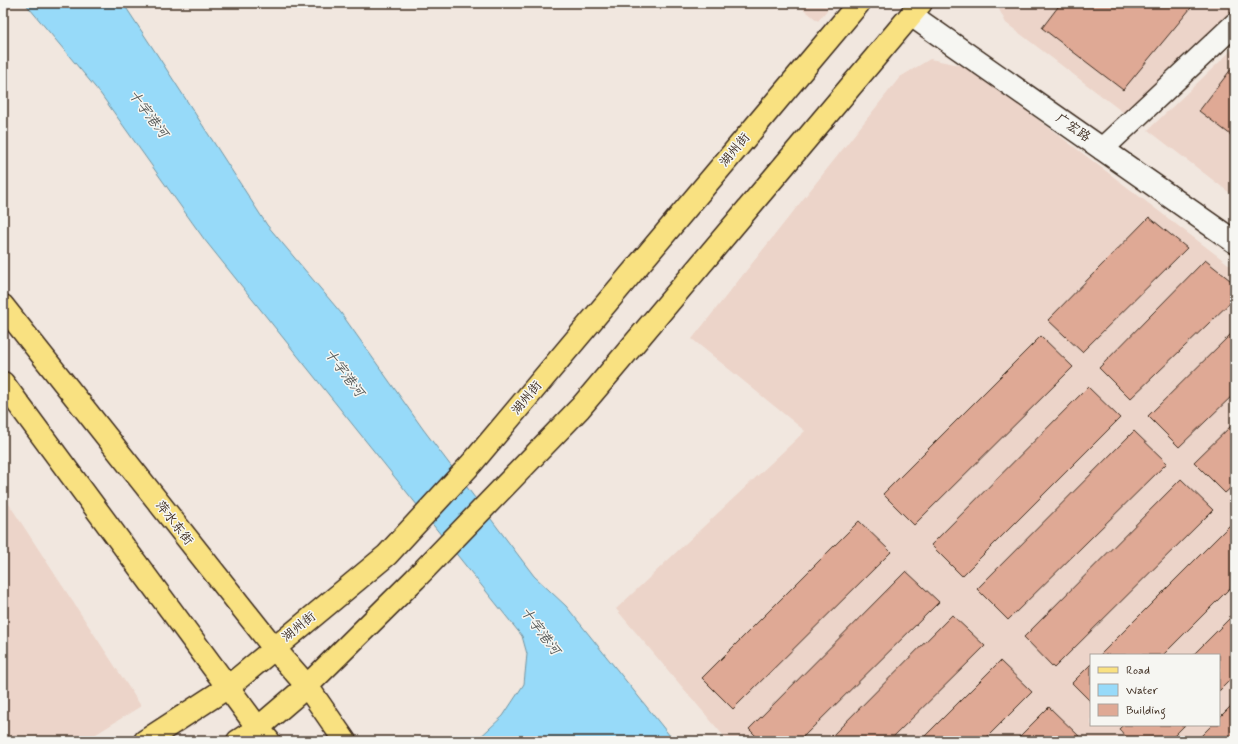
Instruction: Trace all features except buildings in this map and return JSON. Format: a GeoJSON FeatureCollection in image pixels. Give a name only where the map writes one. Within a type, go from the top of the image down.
{"type":"FeatureCollection","features":[{"type":"Feature","properties":{"kind":"main road","name":"湖州街"},"geometry":{"type":"LineString","coordinates":[[145,741],[228,687],[387,555],[472,463],[859,3]]}},
{"type":"Feature","properties":{"kind":"main road"},"geometry":{"type":"LineString","coordinates":[[238,741],[264,735],[307,686],[415,579],[580,408],[916,9]]}},
{"type":"Feature","properties":{"kind":"main road","name":"萍水东街"},"geometry":{"type":"LineString","coordinates":[[3,306],[274,648],[307,686],[345,741]]}},
{"type":"Feature","properties":{"kind":"main road"},"geometry":{"type":"LineString","coordinates":[[3,384],[264,735]]}},
{"type":"Feature","properties":{"kind":"street","name":"广宏路"},"geometry":{"type":"LineString","coordinates":[[916,9],[1102,149],[1235,242]]}},
{"type":"Feature","properties":{"kind":"street"},"geometry":{"type":"LineString","coordinates":[[1102,149],[1235,24]]}},
{"type":"Feature","properties":{"kind":"shaded area"},"geometry":{"type":"Polygon","coordinates":[[[796,3],[833,3],[818,21],[796,3]]]}},
{"type":"Feature","properties":{"kind":"shaded area"},"geometry":{"type":"Polygon","coordinates":[[[996,3],[1235,3],[1235,23],[1133,120],[1006,23],[996,3]]]}},
{"type":"Feature","properties":{"kind":"shaded area"},"geometry":{"type":"Polygon","coordinates":[[[1235,47],[1235,197],[1148,130],[1235,47]]]}},
{"type":"Feature","properties":{"kind":"shaded area"},"geometry":{"type":"Polygon","coordinates":[[[930,59],[969,67],[1235,269],[1235,741],[728,741],[616,609],[805,431],[692,339],[900,77],[930,59]]]}},
{"type":"Feature","properties":{"kind":"shaded area"},"geometry":{"type":"Polygon","coordinates":[[[3,495],[141,706],[85,741],[3,741],[3,495]]]}},
{"type":"Feature","properties":{"kind":"water","name":"十字港河"},"geometry":{"type":"Polygon","coordinates":[[[25,3],[123,3],[267,225],[341,313],[423,429],[534,576],[566,606],[674,741],[476,741],[503,716],[524,684],[527,654],[522,636],[204,239],[100,93],[25,3]]]}}]}
